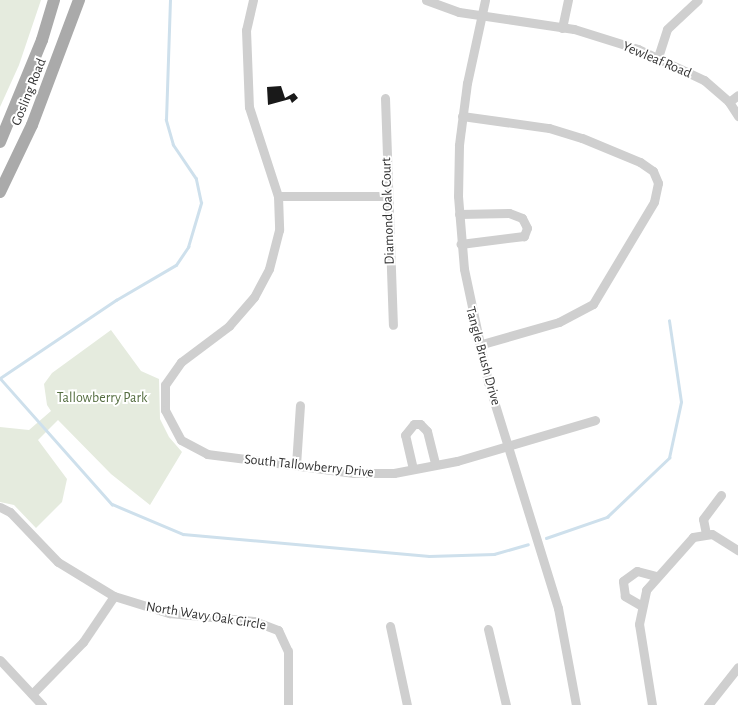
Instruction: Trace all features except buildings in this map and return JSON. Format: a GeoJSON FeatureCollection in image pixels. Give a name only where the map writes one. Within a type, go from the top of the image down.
{"type":"FeatureCollection","features":[{"type":"Feature","properties":{"kind":"main road","name":"Gosling Road"},"geometry":{"type":"LineString","coordinates":[[0,142],[42,40],[54,0]]}},
{"type":"Feature","properties":{"kind":"main road","name":"Gosling Road"},"geometry":{"type":"LineString","coordinates":[[0,192],[35,118],[79,0]]}},
{"type":"Feature","properties":{"kind":"street"},"geometry":{"type":"LineString","coordinates":[[253,0],[246,30],[249,107],[278,196],[387,196]]}},
{"type":"Feature","properties":{"kind":"street","name":"Yewleaf Road"},"geometry":{"type":"LineString","coordinates":[[426,0],[460,12],[481,14],[562,28],[658,57],[704,80],[729,102],[738,116]]}},
{"type":"Feature","properties":{"kind":"street","name":"Tangle Brush Drive"},"geometry":{"type":"LineString","coordinates":[[485,0],[481,14],[462,116],[459,214],[461,244],[479,345],[563,627],[576,705]]}},
{"type":"Feature","properties":{"kind":"street"},"geometry":{"type":"LineString","coordinates":[[562,28],[568,0]]}},
{"type":"Feature","properties":{"kind":"street"},"geometry":{"type":"LineString","coordinates":[[658,57],[667,30],[698,0]]}},
{"type":"Feature","properties":{"kind":"street"},"geometry":{"type":"LineString","coordinates":[[729,102],[738,95]]}},
{"type":"Feature","properties":{"kind":"street","name":"Diamond Oak Court"},"geometry":{"type":"LineString","coordinates":[[385,98],[387,196],[393,325]]}},
{"type":"Feature","properties":{"kind":"street"},"geometry":{"type":"LineString","coordinates":[[462,116],[548,128],[582,138],[640,162],[653,171],[658,183],[654,202],[594,304],[559,322],[479,345]]}},
{"type":"Feature","properties":{"kind":"street","name":"South Tallowberry Drive"},"geometry":{"type":"LineString","coordinates":[[278,196],[280,219],[274,253],[254,297],[229,326],[181,362],[165,385],[168,418],[182,440],[202,453],[367,474],[435,464],[595,420]]}},
{"type":"Feature","properties":{"kind":"street"},"geometry":{"type":"LineString","coordinates":[[459,214],[508,213],[522,218],[527,228],[524,236],[461,244]]}},
{"type":"Feature","properties":{"kind":"street"},"geometry":{"type":"LineString","coordinates":[[296,466],[300,405]]}},
{"type":"Feature","properties":{"kind":"street"},"geometry":{"type":"LineString","coordinates":[[413,468],[405,435],[414,424],[420,424],[427,431],[435,464]]}},
{"type":"Feature","properties":{"kind":"street"},"geometry":{"type":"LineString","coordinates":[[706,534],[703,519],[722,496]]}},
{"type":"Feature","properties":{"kind":"street","name":"North Wavy Oak Circle"},"geometry":{"type":"LineString","coordinates":[[0,507],[10,512],[58,562],[114,596],[170,613],[254,621],[278,630],[288,651],[288,705]]}},
{"type":"Feature","properties":{"kind":"street"},"geometry":{"type":"LineString","coordinates":[[652,705],[641,642],[642,606],[646,590],[656,576],[685,543],[706,534],[738,550]]}},
{"type":"Feature","properties":{"kind":"street"},"geometry":{"type":"LineString","coordinates":[[642,606],[625,596],[623,581],[637,571],[656,576]]}},
{"type":"Feature","properties":{"kind":"street"},"geometry":{"type":"LineString","coordinates":[[32,694],[83,642],[114,596]]}},
{"type":"Feature","properties":{"kind":"street"},"geometry":{"type":"LineString","coordinates":[[390,626],[408,705]]}},
{"type":"Feature","properties":{"kind":"street"},"geometry":{"type":"LineString","coordinates":[[488,629],[506,705]]}},
{"type":"Feature","properties":{"kind":"street"},"geometry":{"type":"LineString","coordinates":[[0,660],[42,705]]}},
{"type":"Feature","properties":{"kind":"street"},"geometry":{"type":"LineString","coordinates":[[708,705],[738,667]]}},
{"type":"Feature","properties":{"kind":"green space"},"geometry":{"type":"Polygon","coordinates":[[[0,0],[41,0],[19,65],[0,107],[0,0]]]}},
{"type":"Feature","properties":{"kind":"green space","name":"Tallowberry Park"},"geometry":{"type":"Polygon","coordinates":[[[111,330],[141,371],[159,379],[160,419],[169,437],[182,452],[150,505],[111,474],[58,420],[38,440],[67,479],[62,502],[36,528],[14,505],[0,502],[0,427],[29,430],[51,411],[47,405],[44,384],[52,373],[111,330]]]}},
{"type":"Feature","properties":{"kind":"waterway"},"geometry":{"type":"LineString","coordinates":[[0,378],[116,300],[176,265],[188,247],[201,203],[196,179],[173,145],[166,120],[170,0]]}},
{"type":"Feature","properties":{"kind":"waterway"},"geometry":{"type":"LineString","coordinates":[[546,538],[607,517],[669,458],[681,402],[669,321]]}},
{"type":"Feature","properties":{"kind":"waterway"},"geometry":{"type":"LineString","coordinates":[[0,378],[112,504],[183,534],[429,556],[494,554],[528,544]]}}]}
